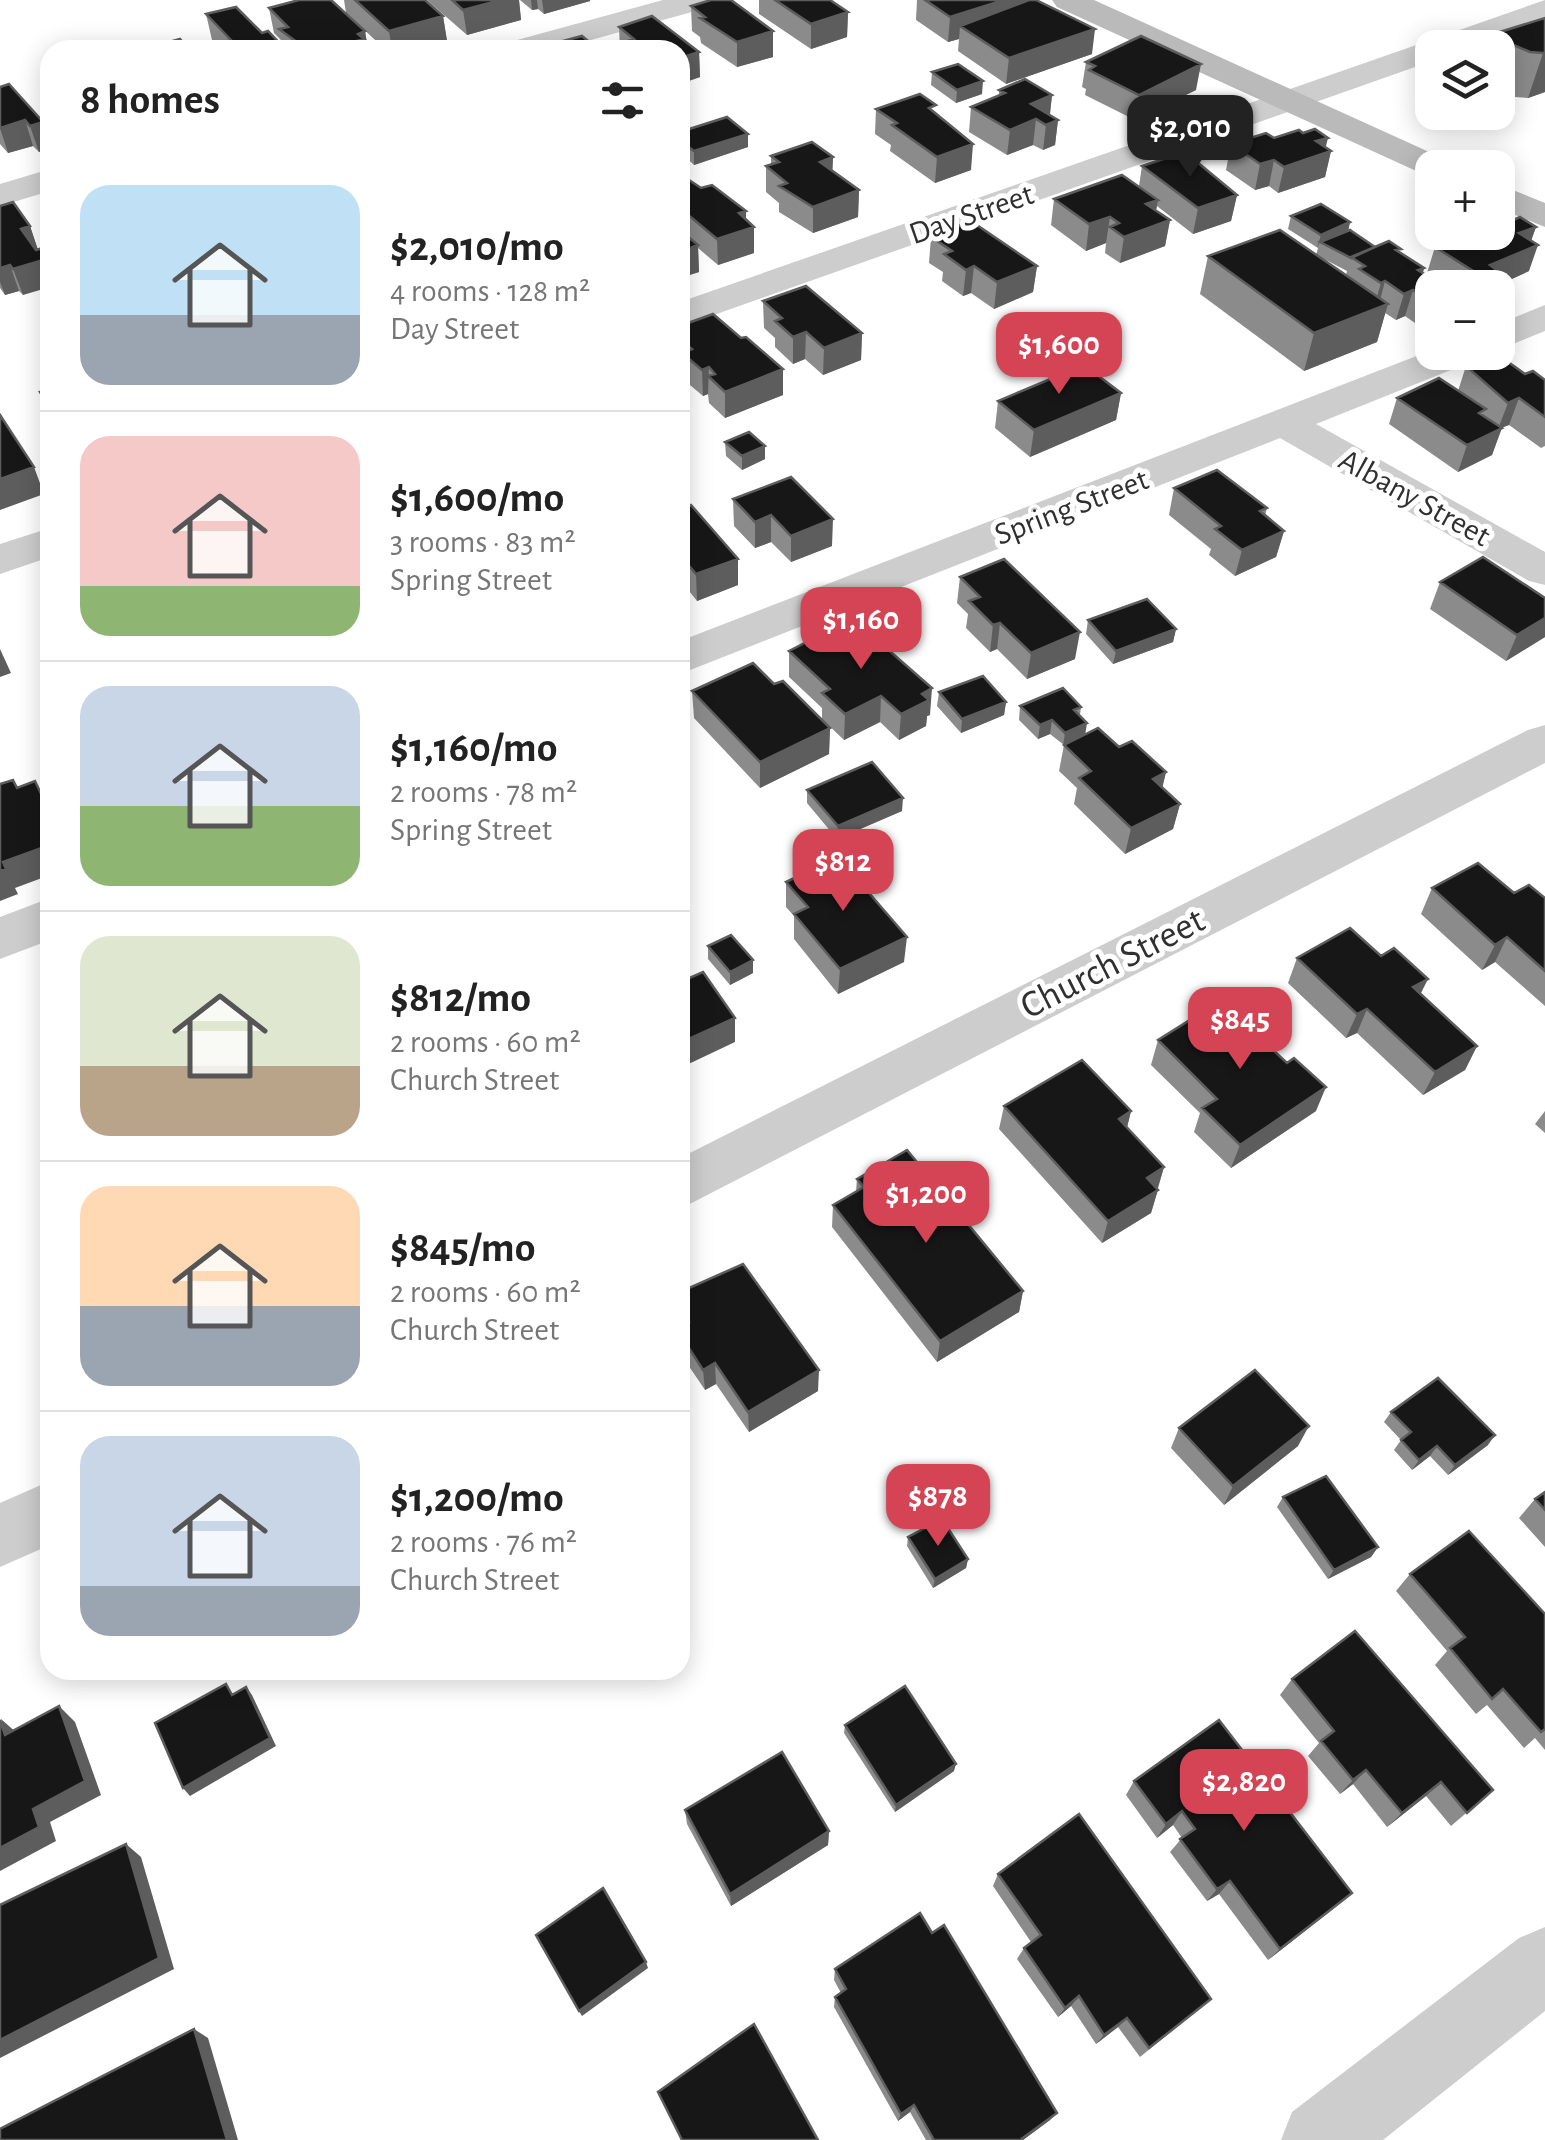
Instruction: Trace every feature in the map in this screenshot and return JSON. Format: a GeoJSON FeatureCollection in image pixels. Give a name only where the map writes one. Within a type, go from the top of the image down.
{"type":"FeatureCollection","features":[{"type":"Feature","properties":{"kind":"main road"},"geometry":{"type":"LineString","coordinates":[[1068,0],[1415,158]]}},
{"type":"Feature","properties":{"kind":"main road"},"geometry":{"type":"LineString","coordinates":[[1515,203],[1545,216]]}},
{"type":"Feature","properties":{"kind":"street"},"geometry":{"type":"LineString","coordinates":[[554,40],[698,0]]}},
{"type":"Feature","properties":{"kind":"street","name":"Day Street"},"geometry":{"type":"LineString","coordinates":[[690,312],[1290,102],[1382,64],[1545,10]]}},
{"type":"Feature","properties":{"kind":"street"},"geometry":{"type":"LineString","coordinates":[[0,194],[40,183]]}},
{"type":"Feature","properties":{"kind":"street"},"geometry":{"type":"LineString","coordinates":[[1515,330],[1545,317]]}},
{"type":"Feature","properties":{"kind":"street","name":"Spring Street"},"geometry":{"type":"LineString","coordinates":[[690,654],[1417,370]]}},
{"type":"Feature","properties":{"kind":"street","name":"Albany Street"},"geometry":{"type":"LineString","coordinates":[[1284,423],[1545,570]]}},
{"type":"Feature","properties":{"kind":"street"},"geometry":{"type":"LineString","coordinates":[[0,560],[40,546]]}},
{"type":"Feature","properties":{"kind":"street","name":"Church Street"},"geometry":{"type":"LineString","coordinates":[[690,1180],[1545,742]]}},
{"type":"Feature","properties":{"kind":"street"},"geometry":{"type":"LineString","coordinates":[[0,939],[40,922]]}},
{"type":"Feature","properties":{"kind":"street"},"geometry":{"type":"LineString","coordinates":[[0,1536],[40,1517]]}},
{"type":"Feature","properties":{"kind":"street"},"geometry":{"type":"LineString","coordinates":[[1320,2140],[1545,1964]]}},
{"type":"Feature","properties":{"kind":"building"},"geometry":{"type":"Polygon","coordinates":[[[299,0],[331,0],[365,31],[358,34],[364,39],[294,40],[279,29],[288,27],[269,8],[299,0]]]}},
{"type":"Feature","properties":{"kind":"building"},"geometry":{"type":"Polygon","coordinates":[[[355,0],[425,0],[443,16],[389,31],[355,0]]]}},
{"type":"Feature","properties":{"kind":"building"},"geometry":{"type":"Polygon","coordinates":[[[452,0],[501,0],[463,10],[452,0]]]}},
{"type":"Feature","properties":{"kind":"building"},"geometry":{"type":"Polygon","coordinates":[[[731,0],[773,31],[737,42],[700,18],[705,17],[691,6],[731,0]]]}},
{"type":"Feature","properties":{"kind":"building"},"geometry":{"type":"Polygon","coordinates":[[[775,0],[830,0],[848,12],[811,24],[775,0]]]}},
{"type":"Feature","properties":{"kind":"building"},"geometry":{"type":"Polygon","coordinates":[[[925,0],[1004,0],[950,17],[925,0]]]}},
{"type":"Feature","properties":{"kind":"building"},"geometry":{"type":"Polygon","coordinates":[[[1029,0],[1095,29],[1009,58],[960,26],[1029,0]]]}},
{"type":"Feature","properties":{"kind":"building"},"geometry":{"type":"Polygon","coordinates":[[[236,7],[262,33],[268,31],[277,40],[231,40],[206,14],[236,7]]]}},
{"type":"Feature","properties":{"kind":"building"},"geometry":{"type":"Polygon","coordinates":[[[652,16],[683,40],[631,40],[634,39],[619,27],[652,16]]]}},
{"type":"Feature","properties":{"kind":"building"},"geometry":{"type":"Polygon","coordinates":[[[1545,18],[1545,52],[1530,52],[1515,46],[1515,30],[1506,30],[1545,18]]]}},
{"type":"Feature","properties":{"kind":"building"},"geometry":{"type":"Polygon","coordinates":[[[1141,36],[1201,64],[1139,95],[1089,70],[1095,66],[1086,62],[1141,36]]]}},
{"type":"Feature","properties":{"kind":"building"},"geometry":{"type":"Polygon","coordinates":[[[958,64],[983,81],[957,90],[932,72],[958,64]]]}},
{"type":"Feature","properties":{"kind":"building"},"geometry":{"type":"Polygon","coordinates":[[[1025,79],[1052,95],[1031,104],[1058,120],[1046,125],[1036,119],[1010,130],[971,107],[1005,93],[999,90],[1025,79]]]}},
{"type":"Feature","properties":{"kind":"building"},"geometry":{"type":"Polygon","coordinates":[[[9,84],[40,123],[30,126],[25,120],[0,128],[0,87],[9,84]]]}},
{"type":"Feature","properties":{"kind":"building"},"geometry":{"type":"Polygon","coordinates":[[[920,94],[936,105],[929,108],[973,144],[937,157],[876,109],[920,94]]]}},
{"type":"Feature","properties":{"kind":"building"},"geometry":{"type":"Polygon","coordinates":[[[727,117],[748,134],[694,151],[690,148],[690,129],[727,117]]]}},
{"type":"Feature","properties":{"kind":"building"},"geometry":{"type":"Polygon","coordinates":[[[1315,129],[1328,138],[1316,141],[1331,151],[1284,167],[1274,160],[1260,164],[1231,144],[1266,133],[1274,138],[1315,129]]]}},
{"type":"Feature","properties":{"kind":"building"},"geometry":{"type":"Polygon","coordinates":[[[812,142],[833,157],[820,162],[859,190],[813,207],[779,186],[787,183],[766,166],[779,162],[771,156],[812,142]]]}},
{"type":"Feature","properties":{"kind":"building"},"geometry":{"type":"Polygon","coordinates":[[[1185,152],[1237,195],[1198,208],[1142,166],[1185,152]]]}},
{"type":"Feature","properties":{"kind":"building"},"geometry":{"type":"Polygon","coordinates":[[[1122,175],[1158,200],[1146,204],[1170,220],[1124,237],[1110,227],[1119,223],[1110,217],[1089,224],[1054,199],[1122,175]]]}},
{"type":"Feature","properties":{"kind":"building"},"geometry":{"type":"Polygon","coordinates":[[[690,181],[701,188],[712,185],[746,211],[739,213],[754,227],[717,239],[690,216],[690,181]]]}},
{"type":"Feature","properties":{"kind":"building"},"geometry":{"type":"Polygon","coordinates":[[[13,202],[30,226],[21,229],[36,250],[40,249],[40,261],[13,269],[10,265],[0,268],[0,206],[13,202]]]}},
{"type":"Feature","properties":{"kind":"building"},"geometry":{"type":"Polygon","coordinates":[[[1321,204],[1350,222],[1321,235],[1291,216],[1321,204]]]}},
{"type":"Feature","properties":{"kind":"building"},"geometry":{"type":"Polygon","coordinates":[[[1520,217],[1536,227],[1519,233],[1538,245],[1490,265],[1497,270],[1472,270],[1440,250],[1515,250],[1515,219],[1520,217]]]}},
{"type":"Feature","properties":{"kind":"building"},"geometry":{"type":"Polygon","coordinates":[[[971,221],[1037,266],[997,282],[974,266],[966,270],[944,254],[952,251],[931,237],[971,221]]]}},
{"type":"Feature","properties":{"kind":"building"},"geometry":{"type":"Polygon","coordinates":[[[1280,230],[1388,304],[1314,333],[1208,256],[1280,230]]]}},
{"type":"Feature","properties":{"kind":"building"},"geometry":{"type":"Polygon","coordinates":[[[1350,230],[1375,247],[1351,258],[1320,242],[1350,230]]]}},
{"type":"Feature","properties":{"kind":"building"},"geometry":{"type":"Polygon","coordinates":[[[1389,241],[1424,268],[1415,270],[1415,291],[1404,294],[1359,269],[1365,266],[1351,257],[1389,241]]]}},
{"type":"Feature","properties":{"kind":"building"},"geometry":{"type":"Polygon","coordinates":[[[806,286],[862,333],[824,348],[806,332],[793,337],[775,321],[782,318],[763,301],[806,286]]]}},
{"type":"Feature","properties":{"kind":"building"},"geometry":{"type":"Polygon","coordinates":[[[713,314],[783,369],[725,392],[708,376],[715,374],[709,367],[702,370],[690,360],[690,322],[713,314]]]}},
{"type":"Feature","properties":{"kind":"building"},"geometry":{"type":"Polygon","coordinates":[[[1084,365],[1121,393],[1034,430],[998,401],[1084,365]]]}},
{"type":"Feature","properties":{"kind":"building"},"geometry":{"type":"Polygon","coordinates":[[[1515,367],[1525,374],[1533,371],[1545,380],[1545,417],[1519,398],[1508,403],[1471,370],[1515,370],[1515,367]]]}},
{"type":"Feature","properties":{"kind":"building"},"geometry":{"type":"Polygon","coordinates":[[[1439,378],[1486,409],[1479,413],[1502,428],[1467,445],[1397,398],[1439,378]]]}},
{"type":"Feature","properties":{"kind":"building"},"geometry":{"type":"Polygon","coordinates":[[[0,415],[34,467],[0,479],[0,415]]]}},
{"type":"Feature","properties":{"kind":"building"},"geometry":{"type":"Polygon","coordinates":[[[749,432],[765,446],[742,456],[725,442],[749,432]]]}},
{"type":"Feature","properties":{"kind":"building"},"geometry":{"type":"Polygon","coordinates":[[[1217,470],[1267,508],[1260,511],[1284,531],[1242,550],[1215,529],[1221,526],[1174,488],[1217,470]]]}},
{"type":"Feature","properties":{"kind":"building"},"geometry":{"type":"Polygon","coordinates":[[[791,477],[833,519],[791,536],[771,515],[755,522],[733,499],[791,477]]]}},
{"type":"Feature","properties":{"kind":"building"},"geometry":{"type":"Polygon","coordinates":[[[690,505],[738,559],[696,574],[690,567],[690,505]]]}},
{"type":"Feature","properties":{"kind":"building"},"geometry":{"type":"Polygon","coordinates":[[[1483,557],[1545,598],[1545,618],[1517,635],[1440,582],[1483,557]]]}},
{"type":"Feature","properties":{"kind":"building"},"geometry":{"type":"Polygon","coordinates":[[[1004,559],[1080,632],[1031,653],[1000,623],[993,625],[969,601],[980,597],[960,577],[1004,559]]]}},
{"type":"Feature","properties":{"kind":"building"},"geometry":{"type":"Polygon","coordinates":[[[1147,599],[1176,629],[1116,651],[1088,620],[1147,599]]]}},
{"type":"Feature","properties":{"kind":"building"},"geometry":{"type":"Polygon","coordinates":[[[834,628],[849,642],[868,632],[932,688],[922,694],[929,700],[901,714],[881,696],[845,714],[822,693],[830,689],[789,651],[834,628]]]}},
{"type":"Feature","properties":{"kind":"building"},"geometry":{"type":"Polygon","coordinates":[[[753,663],[774,684],[783,681],[830,728],[760,762],[692,691],[753,663]]]}},
{"type":"Feature","properties":{"kind":"building"},"geometry":{"type":"Polygon","coordinates":[[[983,676],[1006,702],[962,719],[939,692],[983,676]]]}},
{"type":"Feature","properties":{"kind":"building"},"geometry":{"type":"Polygon","coordinates":[[[1063,688],[1081,707],[1074,710],[1087,723],[1065,733],[1052,720],[1040,725],[1020,706],[1063,688]]]}},
{"type":"Feature","properties":{"kind":"building"},"geometry":{"type":"Polygon","coordinates":[[[1098,728],[1119,747],[1132,741],[1166,772],[1153,779],[1180,804],[1131,828],[1079,778],[1091,771],[1064,745],[1098,728]]]}},
{"type":"Feature","properties":{"kind":"building"},"geometry":{"type":"Polygon","coordinates":[[[872,762],[903,798],[838,826],[807,790],[872,762]]]}},
{"type":"Feature","properties":{"kind":"building"},"geometry":{"type":"Polygon","coordinates":[[[13,780],[17,788],[35,781],[40,792],[40,849],[3,862],[6,869],[0,871],[0,784],[13,780]]]}},
{"type":"Feature","properties":{"kind":"building"},"geometry":{"type":"Polygon","coordinates":[[[838,857],[907,937],[840,969],[794,914],[808,907],[786,882],[838,857]]]}},
{"type":"Feature","properties":{"kind":"building"},"geometry":{"type":"Polygon","coordinates":[[[1478,863],[1514,893],[1529,885],[1545,898],[1545,971],[1507,937],[1495,945],[1432,888],[1478,863]]]}},
{"type":"Feature","properties":{"kind":"building"},"geometry":{"type":"Polygon","coordinates":[[[1350,928],[1381,956],[1394,948],[1428,979],[1413,987],[1477,1046],[1435,1072],[1367,1009],[1357,1014],[1297,958],[1350,928]]]}},
{"type":"Feature","properties":{"kind":"building"},"geometry":{"type":"Polygon","coordinates":[[[731,935],[753,960],[730,972],[708,946],[731,935]]]}},
{"type":"Feature","properties":{"kind":"building"},"geometry":{"type":"Polygon","coordinates":[[[703,972],[735,1018],[690,1038],[690,978],[703,972]]]}},
{"type":"Feature","properties":{"kind":"building"},"geometry":{"type":"Polygon","coordinates":[[[1220,1001],[1287,1063],[1294,1058],[1326,1087],[1240,1145],[1202,1108],[1217,1099],[1158,1040],[1220,1001]]]}},
{"type":"Feature","properties":{"kind":"building"},"geometry":{"type":"Polygon","coordinates":[[[1082,1060],[1131,1111],[1119,1119],[1164,1167],[1147,1178],[1158,1190],[1108,1221],[1004,1106],[1082,1060]]]}},
{"type":"Feature","properties":{"kind":"building"},"geometry":{"type":"Polygon","coordinates":[[[907,1150],[1023,1291],[940,1341],[833,1205],[864,1187],[857,1179],[907,1150]]]}},
{"type":"Feature","properties":{"kind":"building"},"geometry":{"type":"Polygon","coordinates":[[[743,1264],[819,1370],[748,1412],[715,1363],[703,1370],[690,1350],[690,1288],[743,1264]]]}},
{"type":"Feature","properties":{"kind":"building"},"geometry":{"type":"Polygon","coordinates":[[[1255,1370],[1309,1426],[1233,1486],[1179,1428],[1255,1370]]]}},
{"type":"Feature","properties":{"kind":"building"},"geometry":{"type":"Polygon","coordinates":[[[1438,1378],[1495,1435],[1455,1465],[1437,1446],[1419,1460],[1401,1440],[1411,1432],[1391,1412],[1438,1378]]]}},
{"type":"Feature","properties":{"kind":"building"},"geometry":{"type":"Polygon","coordinates":[[[1326,1476],[1378,1547],[1334,1570],[1283,1497],[1326,1476]]]}},
{"type":"Feature","properties":{"kind":"building"},"geometry":{"type":"Polygon","coordinates":[[[1545,1492],[1545,1510],[1535,1499],[1545,1492]]]}},
{"type":"Feature","properties":{"kind":"building"},"geometry":{"type":"Polygon","coordinates":[[[942,1519],[968,1559],[935,1579],[908,1537],[942,1519]]]}},
{"type":"Feature","properties":{"kind":"building"},"geometry":{"type":"Polygon","coordinates":[[[1469,1531],[1545,1614],[1545,1729],[1541,1732],[1503,1689],[1492,1699],[1450,1648],[1465,1637],[1410,1574],[1469,1531]]]}},
{"type":"Feature","properties":{"kind":"building"},"geometry":{"type":"Polygon","coordinates":[[[1355,1631],[1493,1790],[1467,1813],[1441,1782],[1402,1813],[1366,1770],[1353,1780],[1321,1741],[1334,1731],[1292,1679],[1355,1631]]]}},
{"type":"Feature","properties":{"kind":"building"},"geometry":{"type":"Polygon","coordinates":[[[226,1684],[232,1695],[246,1687],[270,1738],[183,1788],[155,1723],[226,1684]]]}},
{"type":"Feature","properties":{"kind":"building"},"geometry":{"type":"Polygon","coordinates":[[[905,1686],[956,1764],[896,1805],[845,1725],[905,1686]]]}},
{"type":"Feature","properties":{"kind":"building"},"geometry":{"type":"Polygon","coordinates":[[[59,1706],[85,1781],[33,1809],[39,1827],[0,1848],[0,1720],[5,1735],[59,1706]]]}},
{"type":"Feature","properties":{"kind":"building"},"geometry":{"type":"Polygon","coordinates":[[[1219,1720],[1352,1893],[1280,1949],[1230,1881],[1217,1889],[1180,1839],[1195,1829],[1182,1811],[1166,1824],[1134,1781],[1219,1720]]]}},
{"type":"Feature","properties":{"kind":"building"},"geometry":{"type":"Polygon","coordinates":[[[782,1752],[829,1831],[730,1894],[685,1810],[782,1752]]]}},
{"type":"Feature","properties":{"kind":"building"},"geometry":{"type":"Polygon","coordinates":[[[1079,1814],[1211,1999],[1149,2048],[1127,2018],[1104,2035],[1079,1996],[1065,2008],[1024,1948],[1041,1935],[998,1874],[1079,1814]]]}},
{"type":"Feature","properties":{"kind":"building"},"geometry":{"type":"Polygon","coordinates":[[[126,1844],[159,1958],[0,2040],[0,1905],[126,1844]]]}},
{"type":"Feature","properties":{"kind":"building"},"geometry":{"type":"Polygon","coordinates":[[[603,1888],[646,1962],[579,2011],[536,1935],[603,1888]]]}},
{"type":"Feature","properties":{"kind":"building"},"geometry":{"type":"Polygon","coordinates":[[[920,1913],[932,1933],[944,1925],[1057,2113],[1020,2140],[934,2140],[914,2105],[901,2114],[835,1997],[846,1989],[835,1969],[920,1913]]]}},
{"type":"Feature","properties":{"kind":"building"},"geometry":{"type":"Polygon","coordinates":[[[754,2024],[818,2140],[682,2140],[658,2092],[754,2024]]]}},
{"type":"Feature","properties":{"kind":"building"},"geometry":{"type":"Polygon","coordinates":[[[194,2029],[227,2140],[0,2140],[0,2129],[194,2029]]]}}]}
